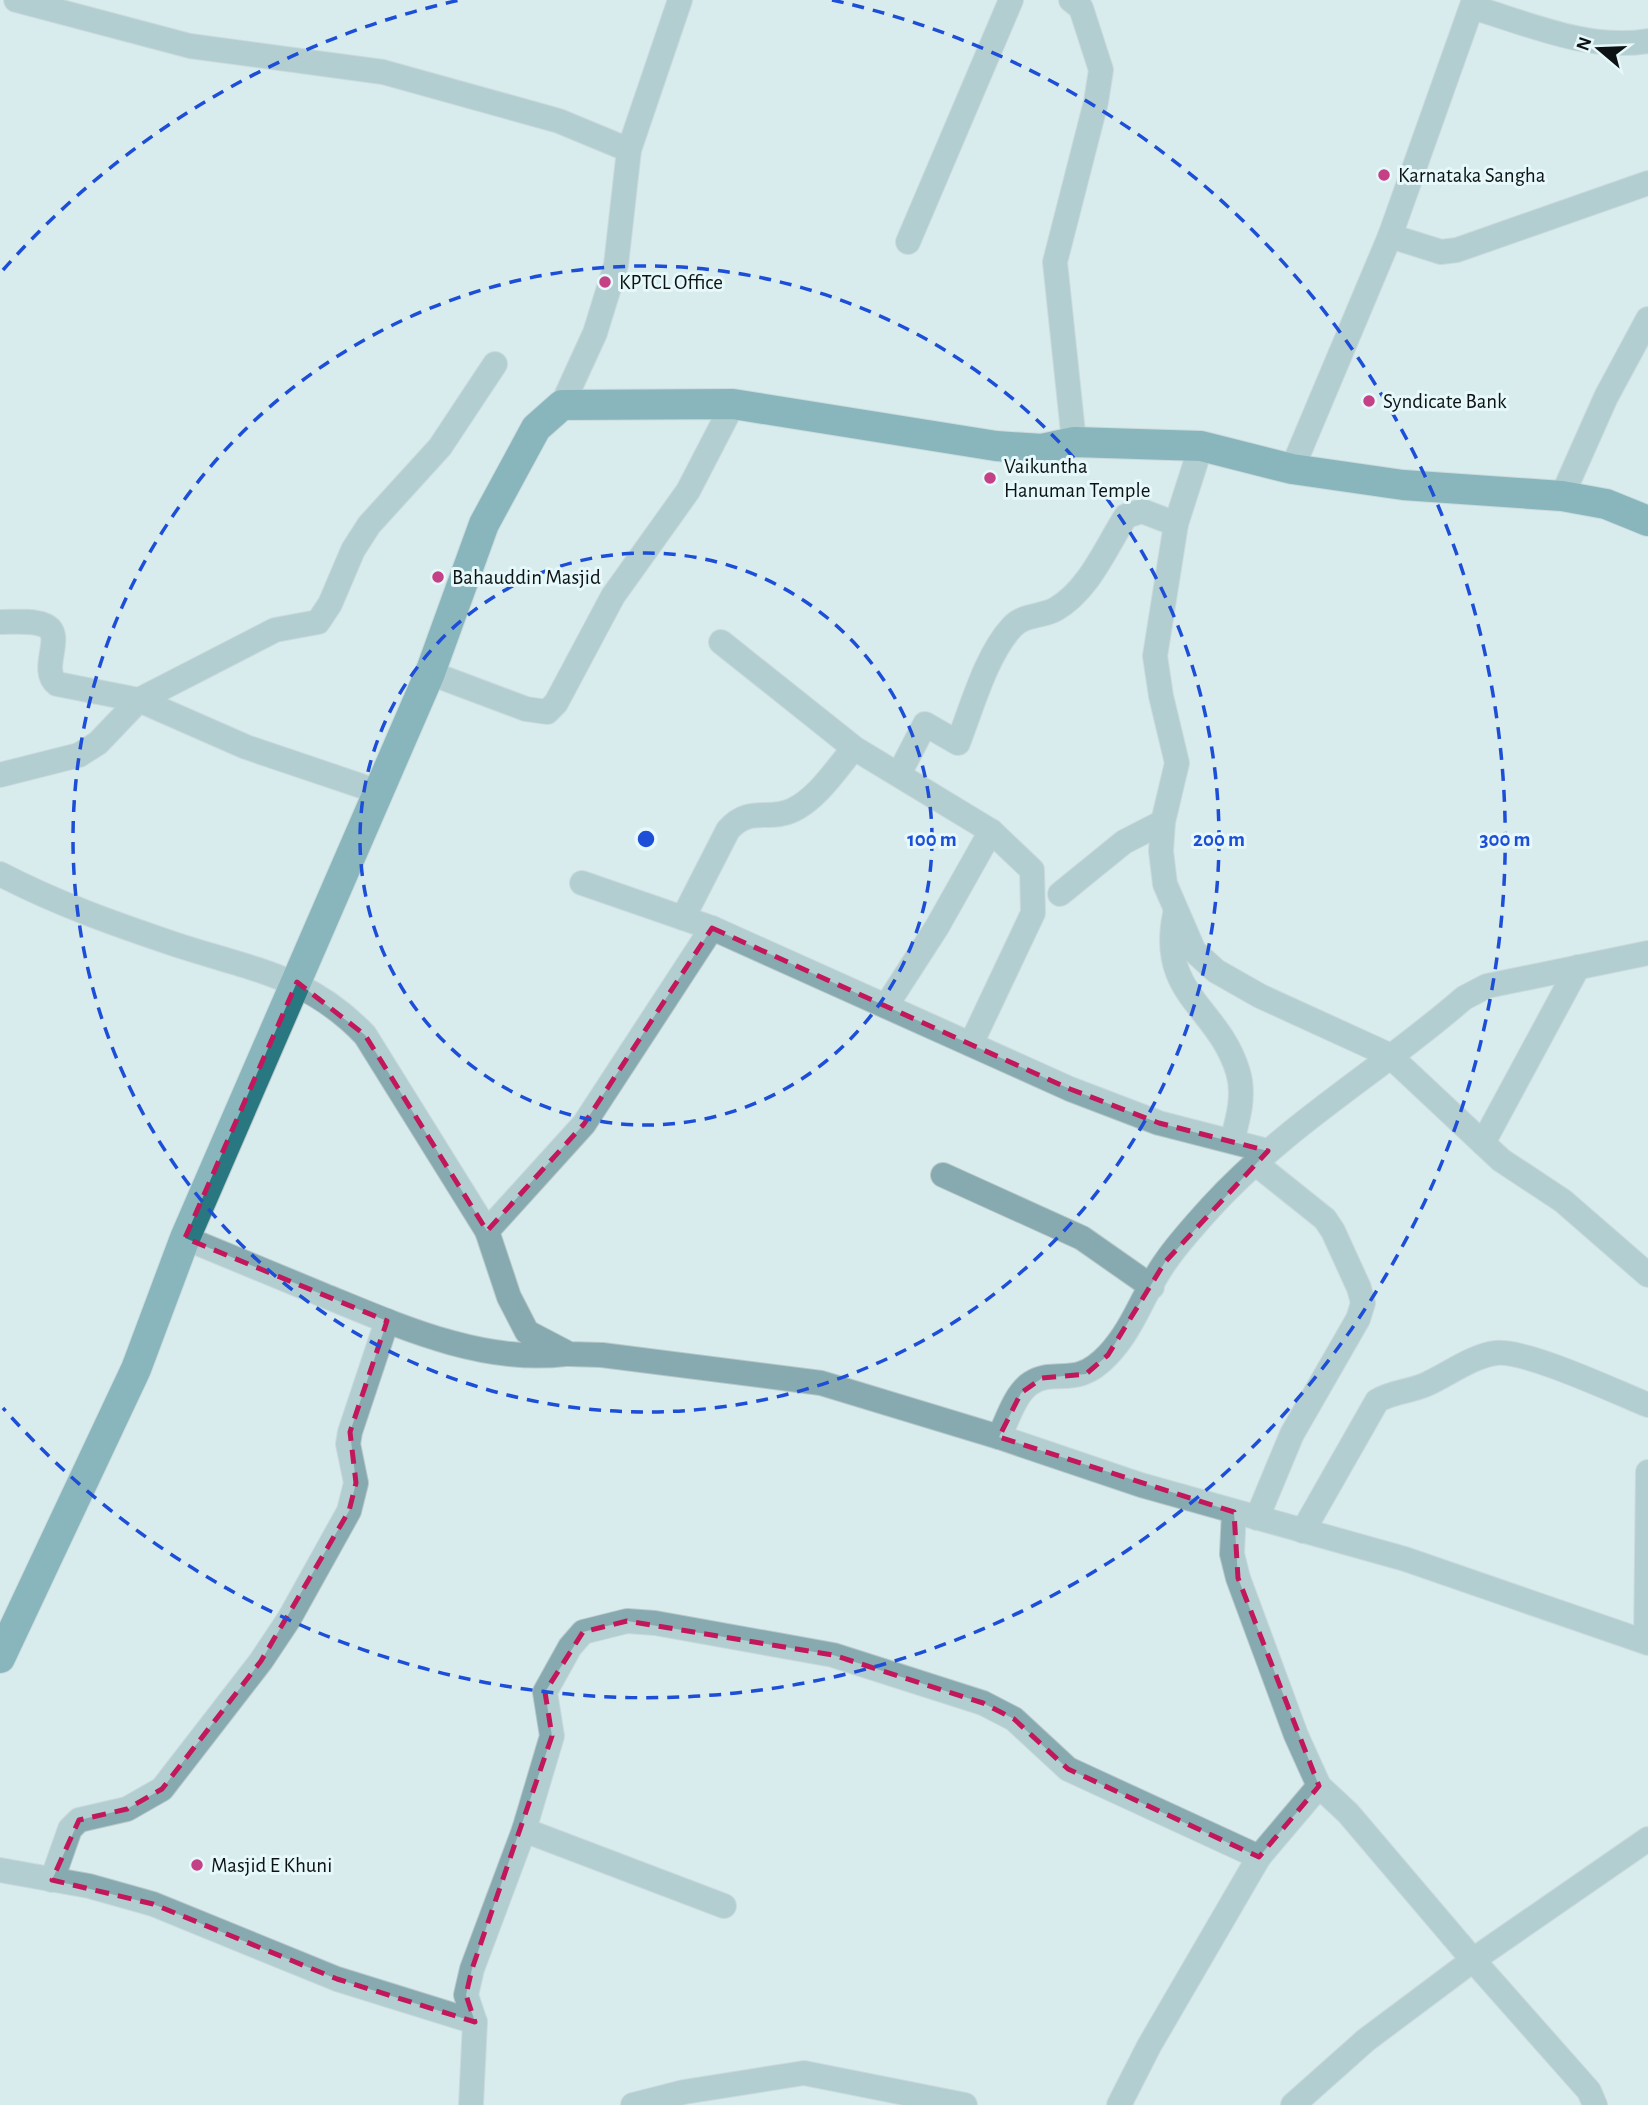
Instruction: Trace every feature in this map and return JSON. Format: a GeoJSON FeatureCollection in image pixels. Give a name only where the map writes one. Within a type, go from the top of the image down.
{"type":"FeatureCollection","features":[{"type":"Feature","properties":{"kind":"main road"},"geometry":{"type":"LineString","coordinates":[[0,1656],[135,1369],[185,1238],[430,673],[484,524],[536,428],[562,405],[733,404],[996,446],[1042,449],[1074,442],[1201,446],[1293,469],[1403,485],[1562,496],[1606,504],[1648,521]]}},
{"type":"Feature","properties":{"kind":"street"},"geometry":{"type":"LineString","coordinates":[[16,0],[190,46],[383,72],[559,121],[629,150]]}},
{"type":"Feature","properties":{"kind":"street"},"geometry":{"type":"LineString","coordinates":[[562,405],[595,333],[616,265],[629,150],[680,0]]}},
{"type":"Feature","properties":{"kind":"street"},"geometry":{"type":"LineString","coordinates":[[908,243],[1011,0]]}},
{"type":"Feature","properties":{"kind":"street"},"geometry":{"type":"LineString","coordinates":[[1072,0],[1081,8],[1101,70],[1096,102],[1055,262],[1074,442]]}},
{"type":"Feature","properties":{"kind":"street"},"geometry":{"type":"LineString","coordinates":[[1293,469],[1390,236],[1473,3],[1591,43],[1630,44],[1648,41]]}},
{"type":"Feature","properties":{"kind":"street"},"geometry":{"type":"LineString","coordinates":[[1390,236],[1441,252],[1457,250],[1648,183]]}},
{"type":"Feature","properties":{"kind":"street"},"geometry":{"type":"LineString","coordinates":[[1562,496],[1606,397],[1648,319]]}},
{"type":"Feature","properties":{"kind":"street"},"geometry":{"type":"LineString","coordinates":[[0,775],[79,755],[98,743],[139,700],[275,630],[317,622],[330,604],[353,550],[369,525],[440,447],[495,364]]}},
{"type":"Feature","properties":{"kind":"street"},"geometry":{"type":"LineString","coordinates":[[430,673],[526,709],[547,712],[556,703],[627,572],[650,548],[688,491],[733,404]]}},
{"type":"Feature","properties":{"kind":"street"},"geometry":{"type":"LineString","coordinates":[[1201,446],[1176,524],[1155,656],[1161,696],[1177,763],[1163,822],[1161,851],[1165,884],[1175,914],[1194,951],[1216,971],[1259,996],[1389,1055],[1501,1160],[1563,1201],[1648,1275]]}},
{"type":"Feature","properties":{"kind":"street"},"geometry":{"type":"LineString","coordinates":[[900,774],[925,724],[958,743],[984,676],[1011,628],[1020,620],[1054,611],[1071,599],[1126,516],[1142,511],[1176,524]]}},
{"type":"Feature","properties":{"kind":"street"},"geometry":{"type":"LineString","coordinates":[[0,622],[43,624],[50,629],[54,637],[49,669],[51,680],[57,684],[139,700],[246,747],[379,792]]}},
{"type":"Feature","properties":{"kind":"street"},"geometry":{"type":"LineString","coordinates":[[721,642],[854,748],[991,831],[1032,870],[1033,913],[971,1044]]}},
{"type":"Feature","properties":{"kind":"street"},"geometry":{"type":"LineString","coordinates":[[683,918],[728,830],[736,821],[750,815],[789,812],[806,802],[854,748]]}},
{"type":"Feature","properties":{"kind":"street"},"geometry":{"type":"LineString","coordinates":[[1060,894],[1124,842],[1163,822]]}},
{"type":"Feature","properties":{"kind":"street"},"geometry":{"type":"LineString","coordinates":[[886,1006],[937,927],[991,831]]}},
{"type":"Feature","properties":{"kind":"street"},"geometry":{"type":"LineString","coordinates":[[0,874],[59,904],[297,982],[348,1017],[365,1035],[487,1231],[509,1297],[527,1332],[569,1354]]}},
{"type":"Feature","properties":{"kind":"street"},"geometry":{"type":"LineString","coordinates":[[582,883],[712,928],[1070,1089],[1159,1122],[1232,1141],[1261,1157],[1325,1219],[1359,1288],[1363,1303],[1358,1319],[1246,1515],[1232,1554],[1238,1578],[1296,1735],[1318,1786],[1348,1813],[1473,1960],[1590,2091],[1595,2105]]}},
{"type":"Feature","properties":{"kind":"street"},"geometry":{"type":"LineString","coordinates":[[1175,914],[1170,940],[1175,970],[1190,996],[1223,1039],[1239,1074],[1241,1106],[1232,1141]]}},
{"type":"Feature","properties":{"kind":"street"},"geometry":{"type":"LineString","coordinates":[[487,1231],[584,1124],[712,928]]}},
{"type":"Feature","properties":{"kind":"street"},"geometry":{"type":"LineString","coordinates":[[999,1437],[1021,1393],[1030,1383],[1042,1378],[1086,1374],[1108,1355],[1134,1321],[1165,1262],[1210,1208],[1261,1157],[1464,998],[1487,986],[1648,953]]}},
{"type":"Feature","properties":{"kind":"street"},"geometry":{"type":"LineString","coordinates":[[1483,1143],[1578,967]]}},
{"type":"Feature","properties":{"kind":"street"},"geometry":{"type":"LineString","coordinates":[[943,1175],[1082,1238],[1152,1287]]}},
{"type":"Feature","properties":{"kind":"street"},"geometry":{"type":"LineString","coordinates":[[185,1238],[387,1321],[447,1341],[510,1355],[602,1355],[821,1383],[999,1437],[1141,1485],[1405,1559],[1647,1642],[1648,1472]]}},
{"type":"Feature","properties":{"kind":"street"},"geometry":{"type":"LineString","coordinates":[[52,1880],[70,1829],[79,1820],[127,1809],[162,1789],[261,1661],[289,1619],[349,1511],[356,1483],[348,1444],[350,1432],[387,1321]]}},
{"type":"Feature","properties":{"kind":"street"},"geometry":{"type":"LineString","coordinates":[[1303,1531],[1377,1401],[1392,1392],[1426,1385],[1486,1356],[1510,1354],[1570,1373],[1648,1405]]}},
{"type":"Feature","properties":{"kind":"street"},"geometry":{"type":"LineString","coordinates":[[471,2105],[475,2022],[467,1995],[472,1969],[524,1830],[552,1736],[545,1692],[554,1673],[583,1632],[627,1620],[655,1622],[833,1655],[984,1703],[1014,1719],[1068,1769],[1259,1857]]}},
{"type":"Feature","properties":{"kind":"street"},"geometry":{"type":"LineString","coordinates":[[1119,2105],[1163,2022],[1259,1857],[1318,1786]]}},
{"type":"Feature","properties":{"kind":"street"},"geometry":{"type":"LineString","coordinates":[[524,1830],[724,1906]]}},
{"type":"Feature","properties":{"kind":"street"},"geometry":{"type":"LineString","coordinates":[[1293,2105],[1366,2040],[1473,1960],[1648,1839]]}},
{"type":"Feature","properties":{"kind":"street"},"geometry":{"type":"LineString","coordinates":[[0,1870],[153,1904],[337,1979],[475,2022]]}},
{"type":"Feature","properties":{"kind":"street"},"geometry":{"type":"LineString","coordinates":[[633,2105],[684,2092],[804,2073],[965,2105]]}},
{"type":"Feature","properties":{"kind":"highlighted area"},"geometry":{"type":"Polygon","coordinates":[[[712,928],[1070,1089],[1159,1123],[1268,1151],[1165,1262],[1108,1355],[1086,1374],[1042,1378],[1021,1393],[999,1437],[1234,1512],[1238,1578],[1319,1786],[1259,1857],[1068,1769],[1014,1719],[983,1703],[833,1655],[627,1621],[583,1632],[545,1692],[552,1736],[472,1969],[466,1995],[475,2022],[337,1979],[153,1904],[52,1880],[79,1820],[127,1809],[162,1789],[261,1661],[349,1511],[356,1483],[350,1432],[387,1321],[185,1238],[297,982],[365,1035],[487,1231],[584,1124],[712,928]]]}},
{"type":"Feature","properties":{"kind":"place","name":"Karnataka Sangha"},"geometry":{"type":"Point","coordinates":[1384,175]}},
{"type":"Feature","properties":{"kind":"place","name":"KPTCL Office"},"geometry":{"type":"Point","coordinates":[605,282]}},
{"type":"Feature","properties":{"kind":"place","name":"Syndicate Bank"},"geometry":{"type":"Point","coordinates":[1369,401]}},
{"type":"Feature","properties":{"kind":"place","name":"Vaikuntha Hanuman Temple"},"geometry":{"type":"Point","coordinates":[990,478]}},
{"type":"Feature","properties":{"kind":"place","name":"Bahauddin Masjid"},"geometry":{"type":"Point","coordinates":[438,577]}},
{"type":"Feature","properties":{"kind":"place","name":"Masjid E Khuni"},"geometry":{"type":"Point","coordinates":[197,1865]}}]}
